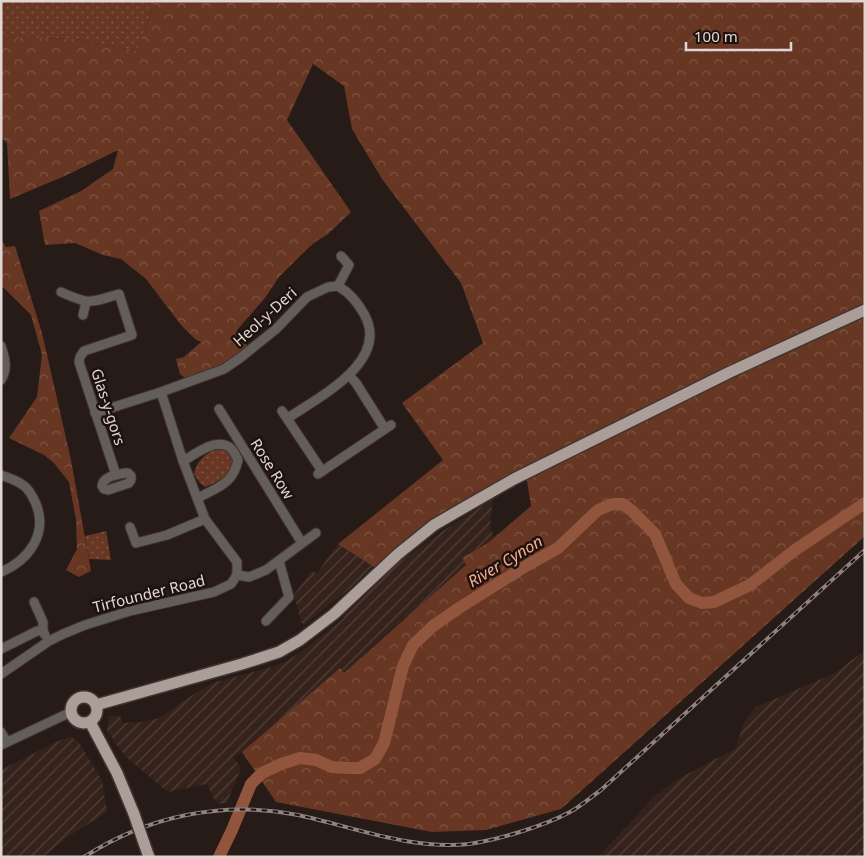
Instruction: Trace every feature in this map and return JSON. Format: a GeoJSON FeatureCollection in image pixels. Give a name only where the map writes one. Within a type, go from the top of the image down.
{"type":"FeatureCollection","features":[{"type":"Feature","properties":{"kind":"main road"},"geometry":{"type":"LineString","coordinates":[[96,705],[279,652],[300,640],[334,614],[413,542],[434,526],[465,507],[514,479],[730,372],[865,310]]}},
{"type":"Feature","properties":{"kind":"main road"},"geometry":{"type":"LineString","coordinates":[[82,697],[90,699],[96,705],[97,713],[90,722],[82,723],[78,722],[71,712],[74,701],[82,697]]}},
{"type":"Feature","properties":{"kind":"main road"},"geometry":{"type":"LineString","coordinates":[[90,722],[117,772],[149,857]]}},
{"type":"Feature","properties":{"kind":"street"},"geometry":{"type":"LineString","coordinates":[[341,256],[349,265],[338,286],[353,297],[366,318],[370,328],[368,348],[349,375],[285,414],[320,472],[388,427],[349,375]]}},
{"type":"Feature","properties":{"kind":"street","name":"Heol-y-Deri"},"geometry":{"type":"LineString","coordinates":[[95,413],[162,392],[224,368],[240,358],[276,329],[307,297],[328,287],[338,286]]}},
{"type":"Feature","properties":{"kind":"street"},"geometry":{"type":"LineString","coordinates":[[61,292],[86,302],[83,314]]}},
{"type":"Feature","properties":{"kind":"street","name":"Glas-y-gors"},"geometry":{"type":"LineString","coordinates":[[86,302],[91,303],[119,294],[132,334],[84,351],[79,362],[116,476]]}},
{"type":"Feature","properties":{"kind":"street"},"geometry":{"type":"LineString","coordinates":[[1,346],[6,361],[4,375],[1,380]]}},
{"type":"Feature","properties":{"kind":"street"},"geometry":{"type":"LineString","coordinates":[[162,392],[183,461],[205,519],[237,562],[237,575],[249,577],[266,570],[316,533]]}},
{"type":"Feature","properties":{"kind":"street","name":"Rose Row"},"geometry":{"type":"LineString","coordinates":[[219,409],[302,543]]}},
{"type":"Feature","properties":{"kind":"street"},"geometry":{"type":"LineString","coordinates":[[183,461],[212,445],[221,444],[231,447],[238,460],[236,472],[228,481],[198,498]]}},
{"type":"Feature","properties":{"kind":"street"},"geometry":{"type":"LineString","coordinates":[[1,475],[24,486],[32,495],[38,509],[40,524],[36,543],[26,556],[1,572]]}},
{"type":"Feature","properties":{"kind":"street"},"geometry":{"type":"LineString","coordinates":[[130,527],[136,543],[167,535],[205,519]]}},
{"type":"Feature","properties":{"kind":"street"},"geometry":{"type":"LineString","coordinates":[[266,621],[288,597],[279,561]]}},
{"type":"Feature","properties":{"kind":"street","name":"Tirfounder Road"},"geometry":{"type":"LineString","coordinates":[[1,674],[49,641],[94,622],[130,611],[214,592],[231,584],[237,575]]}},
{"type":"Feature","properties":{"kind":"street"},"geometry":{"type":"LineString","coordinates":[[34,602],[43,622],[43,631],[49,641]]}},
{"type":"Feature","properties":{"kind":"street"},"geometry":{"type":"LineString","coordinates":[[1,649],[37,631],[43,631]]}},
{"type":"Feature","properties":{"kind":"street"},"geometry":{"type":"LineString","coordinates":[[1,732],[4,743],[71,712]]}},
{"type":"Feature","properties":{"kind":"shaded area"},"geometry":{"type":"Polygon","coordinates":[[[493,499],[490,526],[494,538],[462,558],[466,565],[344,673],[340,669],[242,752],[233,757],[241,768],[227,803],[219,804],[214,799],[207,784],[168,792],[126,757],[111,735],[107,733],[109,716],[120,716],[123,723],[159,718],[215,682],[272,667],[287,661],[344,618],[342,617],[398,563],[444,530],[493,499]]]}},
{"type":"Feature","properties":{"kind":"shaded area"},"geometry":{"type":"Polygon","coordinates":[[[338,544],[373,566],[348,590],[304,625],[301,622],[293,596],[311,571],[317,573],[338,544]]]}},
{"type":"Feature","properties":{"kind":"shaded area"},"geometry":{"type":"Polygon","coordinates":[[[865,650],[865,857],[598,857],[654,797],[678,779],[736,748],[743,724],[756,707],[835,673],[865,650]]]}},
{"type":"Feature","properties":{"kind":"shaded area"},"geometry":{"type":"Polygon","coordinates":[[[71,737],[78,741],[102,780],[107,812],[69,836],[43,857],[1,857],[1,770],[58,741],[71,737]]]}},
{"type":"Feature","properties":{"kind":"green space"},"geometry":{"type":"Polygon","coordinates":[[[1,1],[155,1],[137,51],[76,39],[1,37],[1,1]]]}},
{"type":"Feature","properties":{"kind":"green space"},"geometry":{"type":"Polygon","coordinates":[[[155,1],[865,1],[865,536],[561,809],[486,830],[432,832],[276,802],[242,752],[340,668],[344,673],[466,565],[462,558],[489,542],[531,506],[525,468],[395,550],[374,567],[338,544],[443,460],[402,403],[483,343],[461,283],[382,179],[352,129],[344,86],[313,64],[287,120],[351,212],[328,234],[315,242],[279,277],[265,298],[237,330],[248,347],[222,364],[185,378],[180,374],[176,359],[184,357],[201,342],[195,339],[181,325],[146,279],[121,259],[103,255],[75,243],[45,245],[39,211],[81,191],[113,169],[118,150],[67,175],[10,199],[7,143],[1,137],[1,37],[76,39],[137,51],[155,1]]]}},
{"type":"Feature","properties":{"kind":"green space"},"geometry":{"type":"Polygon","coordinates":[[[1,239],[6,247],[15,246],[42,333],[71,460],[91,571],[79,577],[66,570],[77,549],[76,520],[69,482],[54,463],[44,455],[9,438],[37,397],[42,355],[31,315],[4,288],[1,288],[1,239]]]}},
{"type":"Feature","properties":{"kind":"green space"},"geometry":{"type":"Polygon","coordinates":[[[216,448],[230,453],[232,457],[231,471],[229,476],[205,487],[194,474],[195,469],[208,453],[216,448]]]}},
{"type":"Feature","properties":{"kind":"green space"},"geometry":{"type":"Polygon","coordinates":[[[106,531],[111,560],[89,559],[85,536],[106,531]]]}},
{"type":"Feature","properties":{"kind":"waterway","name":"River Cynon"},"geometry":{"type":"LineString","coordinates":[[219,857],[251,784],[262,773],[300,758],[316,760],[332,767],[349,768],[360,768],[375,759],[384,743],[403,666],[413,645],[433,626],[459,608],[558,548],[598,510],[613,504],[623,504],[632,511],[655,534],[676,584],[689,598],[702,603],[714,602],[750,585],[795,550],[865,503]]}},
{"type":"Feature","properties":{"kind":"railway"},"geometry":{"type":"LineString","coordinates":[[84,857],[134,831],[187,815],[214,811],[242,809],[298,815],[404,841],[447,845],[469,844],[493,839],[521,832],[547,822],[574,810],[601,790],[865,550]]}}]}
